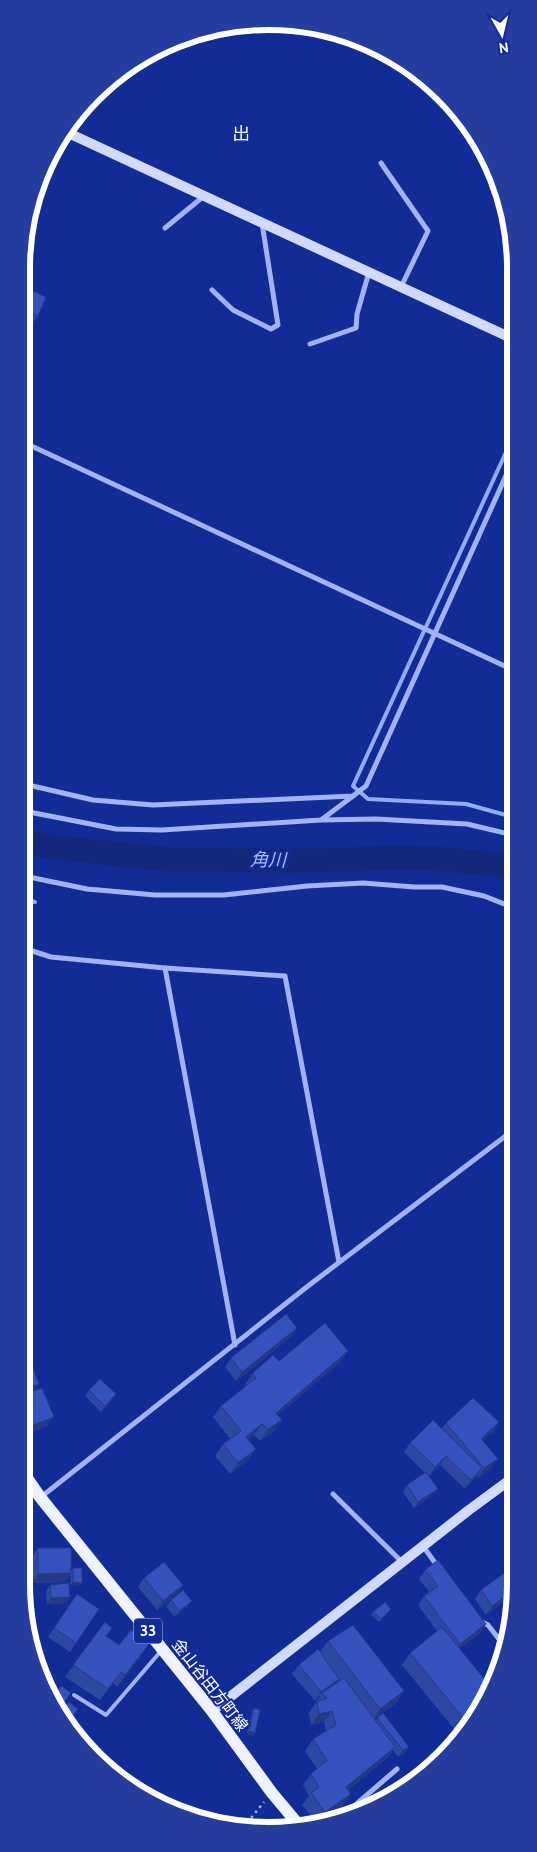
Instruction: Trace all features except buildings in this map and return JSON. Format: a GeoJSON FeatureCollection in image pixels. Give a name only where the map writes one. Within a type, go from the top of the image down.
{"type":"FeatureCollection","features":[{"type":"Feature","properties":{"kind":"main road","name":"金山谷田方町線"},"geometry":{"type":"LineString","coordinates":[[30,1485],[212,1711],[272,1793],[295,1820]]}},
{"type":"Feature","properties":{"kind":"street"},"geometry":{"type":"LineString","coordinates":[[71,134],[507,336]]}},
{"type":"Feature","properties":{"kind":"street"},"geometry":{"type":"LineString","coordinates":[[382,163],[428,231],[401,287]]}},
{"type":"Feature","properties":{"kind":"street"},"geometry":{"type":"LineString","coordinates":[[165,228],[204,196]]}},
{"type":"Feature","properties":{"kind":"street"},"geometry":{"type":"LineString","coordinates":[[212,290],[233,310],[271,329],[278,324],[262,222]]}},
{"type":"Feature","properties":{"kind":"street"},"geometry":{"type":"LineString","coordinates":[[310,344],[356,328],[357,314],[369,272]]}},
{"type":"Feature","properties":{"kind":"street"},"geometry":{"type":"LineString","coordinates":[[30,445],[507,667]]}},
{"type":"Feature","properties":{"kind":"street"},"geometry":{"type":"LineString","coordinates":[[321,820],[366,786],[507,474]]}},
{"type":"Feature","properties":{"kind":"street"},"geometry":{"type":"LineString","coordinates":[[30,785],[93,800],[153,805],[353,796]]}},
{"type":"Feature","properties":{"kind":"street"},"geometry":{"type":"LineString","coordinates":[[30,812],[116,828],[162,830],[321,820],[376,819],[467,824],[507,834]]}},
{"type":"Feature","properties":{"kind":"street"},"geometry":{"type":"LineString","coordinates":[[30,877],[87,889],[155,895],[224,895],[307,886],[363,883],[442,887],[484,896],[507,904]]}},
{"type":"Feature","properties":{"kind":"street"},"geometry":{"type":"LineString","coordinates":[[30,950],[51,957],[165,968],[286,976],[339,1262]]}},
{"type":"Feature","properties":{"kind":"street"},"geometry":{"type":"LineString","coordinates":[[165,968],[235,1345]]}},
{"type":"Feature","properties":{"kind":"street"},"geometry":{"type":"LineString","coordinates":[[40,1497],[339,1262],[507,1135]]}},
{"type":"Feature","properties":{"kind":"street"},"geometry":{"type":"LineString","coordinates":[[212,1711],[507,1482]]}},
{"type":"Feature","properties":{"kind":"street"},"geometry":{"type":"LineString","coordinates":[[333,1494],[402,1562]]}},
{"type":"Feature","properties":{"kind":"street"},"geometry":{"type":"LineString","coordinates":[[423,1546],[444,1575]]}},
{"type":"Feature","properties":{"kind":"street"},"geometry":{"type":"LineString","coordinates":[[477,1620],[488,1625],[500,1640]]}},
{"type":"Feature","properties":{"kind":"street"},"geometry":{"type":"LineString","coordinates":[[354,1806],[396,1769]]}},
{"type":"Feature","properties":{"kind":"lane"},"geometry":{"type":"LineString","coordinates":[[74,1695],[106,1715],[162,1650]]}},
{"type":"Feature","properties":{"kind":"path"},"geometry":{"type":"LineString","coordinates":[[248,1821],[272,1793]]}},
{"type":"Feature","properties":{"kind":"waterway"},"geometry":{"type":"LineString","coordinates":[[507,450],[353,786],[368,799],[466,804],[507,815]]}},
{"type":"Feature","properties":{"kind":"waterway","name":"角川"},"geometry":{"type":"LineString","coordinates":[[30,842],[49,847],[166,859],[292,861],[393,858],[444,859],[507,866]]}},
{"type":"Feature","properties":{"kind":"waterway"},"geometry":{"type":"LineString","coordinates":[[30,901],[35,902]]}},
{"type":"Feature","properties":{"kind":"district","name":"出"},"geometry":{"type":"Point","coordinates":[241,134]}}]}
